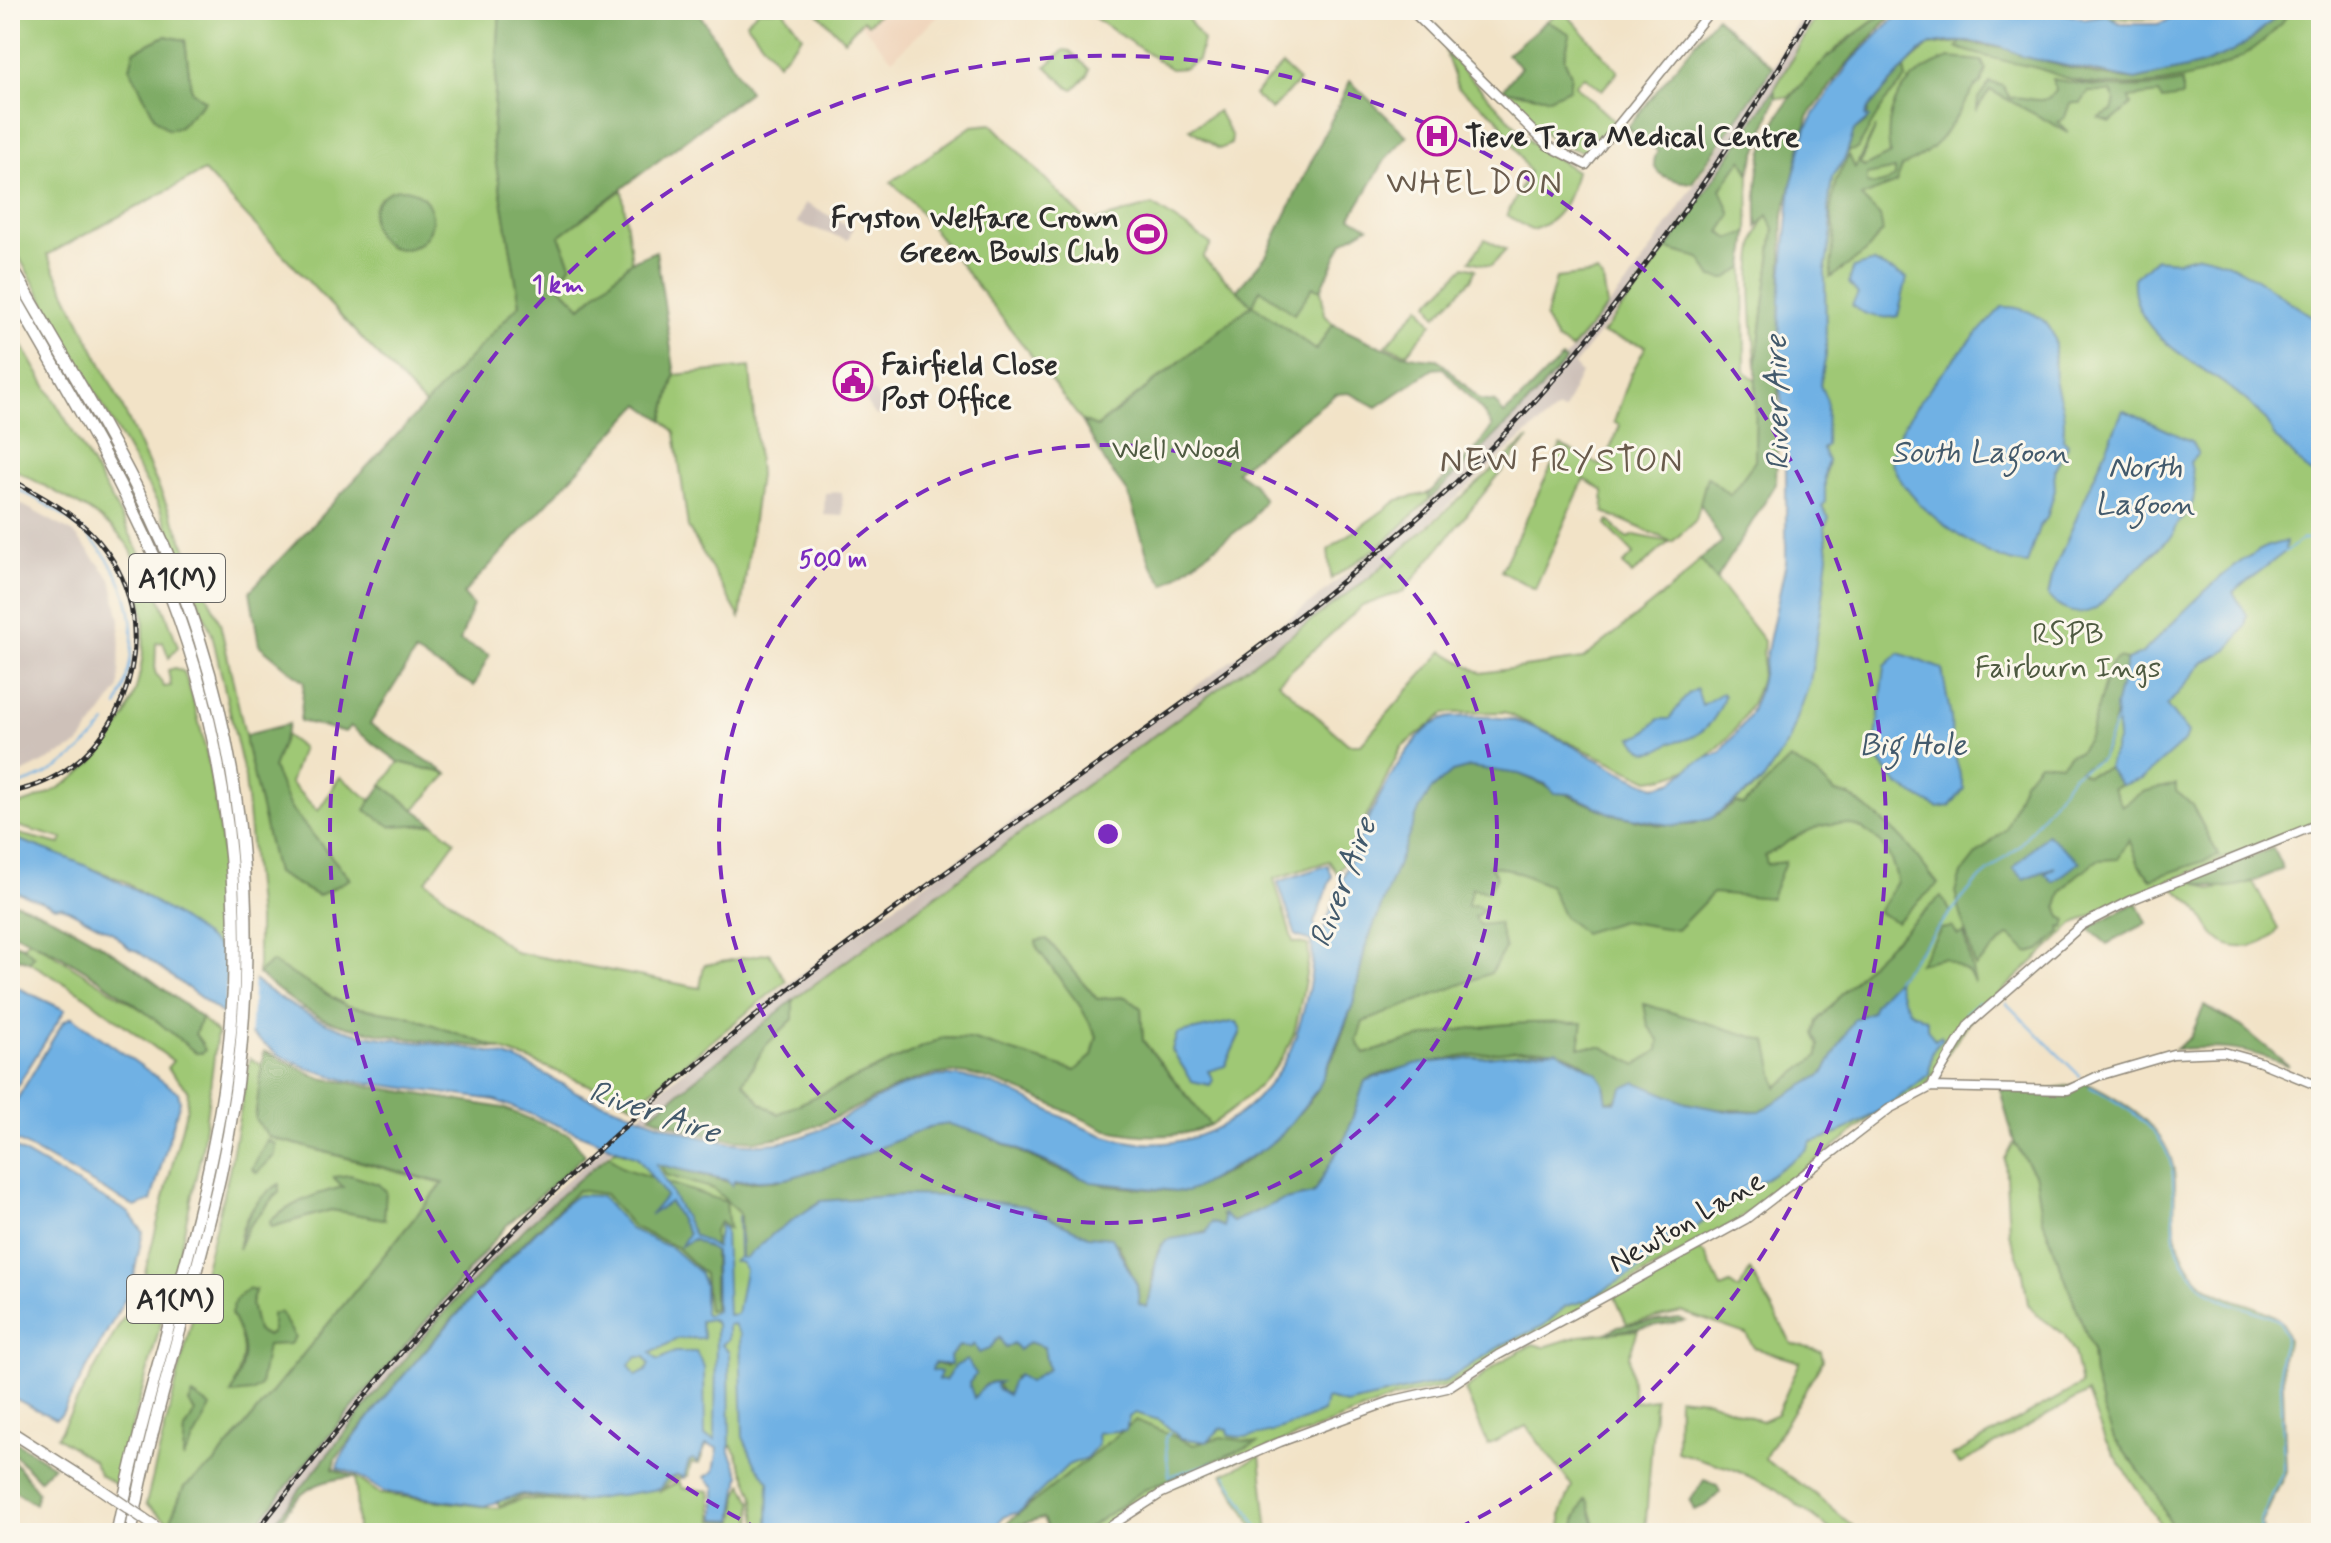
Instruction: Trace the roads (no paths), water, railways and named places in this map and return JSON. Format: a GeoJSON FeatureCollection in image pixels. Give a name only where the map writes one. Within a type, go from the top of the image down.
{"type":"FeatureCollection","features":[{"type":"Feature","properties":{"kind":"highway","name":"A1(M)"},"geometry":{"type":"LineString","coordinates":[[10,264],[150,515],[185,597],[208,666],[231,764],[243,847],[233,1064],[220,1175],[131,1533]]}},
{"type":"Feature","properties":{"kind":"highway","name":"A1(M)"},"geometry":{"type":"LineString","coordinates":[[10,289],[132,509],[177,615],[197,675],[218,767],[241,927]]}},
{"type":"Feature","properties":{"kind":"highway","name":"A1(M)"},"geometry":{"type":"LineString","coordinates":[[117,1533],[233,1064]]}},
{"type":"Feature","properties":{"kind":"main road"},"geometry":{"type":"LineString","coordinates":[[10,1431],[161,1530]]}},
{"type":"Feature","properties":{"kind":"street"},"geometry":{"type":"LineString","coordinates":[[1411,10],[1547,145],[1586,165],[1711,10]]}},
{"type":"Feature","properties":{"kind":"street"},"geometry":{"type":"LineString","coordinates":[[2321,823],[2131,900],[2082,925],[1969,1024],[1931,1087],[2068,1090],[2098,1076],[2173,1054],[2224,1052],[2260,1062],[2321,1087]]}},
{"type":"Feature","properties":{"kind":"street","name":"Newton Lane"},"geometry":{"type":"LineString","coordinates":[[1100,1533],[1162,1493],[1280,1442],[1394,1400],[1447,1388],[1461,1381],[1498,1355],[1746,1219],[1889,1109],[1931,1087]]}},
{"type":"Feature","properties":{"kind":"water","name":"River Aire"},"geometry":{"type":"Polygon","coordinates":[[[1908,10],[2051,10],[2085,19],[2107,16],[2122,24],[2159,24],[2194,10],[2283,10],[2253,38],[2232,52],[2203,64],[2135,80],[2024,57],[1990,45],[1939,43],[1928,46],[1916,56],[1868,109],[1865,116],[1869,118],[1854,131],[1845,158],[1832,178],[1828,210],[1832,231],[1825,271],[1826,355],[1820,385],[1827,400],[1826,445],[1822,449],[1828,461],[1822,507],[1829,518],[1825,528],[1828,555],[1810,682],[1789,741],[1762,782],[1710,819],[1675,826],[1612,814],[1570,794],[1555,793],[1546,784],[1519,774],[1470,767],[1452,772],[1430,791],[1418,812],[1365,948],[1353,1004],[1319,1087],[1282,1134],[1265,1148],[1186,1192],[1091,1182],[983,1134],[949,1124],[929,1127],[850,1160],[786,1179],[734,1181],[732,1186],[727,1180],[656,1164],[694,1235],[716,1248],[720,1225],[725,1229],[728,1315],[737,1314],[745,1270],[741,1263],[734,1261],[739,1257],[738,1215],[741,1258],[745,1259],[775,1232],[821,1201],[904,1195],[947,1196],[1025,1206],[1088,1236],[1112,1238],[1137,1285],[1139,1304],[1146,1307],[1157,1256],[1166,1240],[1206,1233],[1212,1222],[1224,1227],[1223,1214],[1233,1222],[1280,1201],[1313,1194],[1347,1134],[1365,1081],[1415,1064],[1556,1050],[1597,1073],[1604,1084],[1607,1102],[1615,1102],[1623,1088],[1636,1082],[1686,1103],[1732,1112],[1760,1111],[1823,1074],[1854,1019],[1871,1012],[1896,979],[1910,1011],[1927,1020],[1927,1028],[1935,1040],[1941,1036],[1943,1039],[1932,1051],[1929,1074],[1873,1114],[1842,1131],[1811,1142],[1807,1150],[1678,1239],[1673,1239],[1667,1230],[1669,1244],[1643,1267],[1585,1301],[1566,1306],[1543,1326],[1504,1344],[1446,1381],[1346,1404],[1326,1399],[1323,1412],[1289,1426],[1250,1437],[1229,1435],[1228,1429],[1221,1428],[1207,1442],[1180,1438],[1161,1421],[1136,1413],[1129,1417],[1126,1430],[1097,1433],[1098,1445],[1086,1458],[1068,1465],[1019,1512],[1003,1517],[995,1527],[979,1533],[772,1533],[768,1523],[769,1482],[755,1464],[743,1437],[740,1335],[734,1324],[728,1325],[728,1339],[722,1345],[729,1352],[730,1452],[740,1475],[733,1520],[715,1519],[715,1487],[705,1477],[714,1471],[718,1448],[706,1445],[697,1463],[693,1459],[689,1461],[684,1478],[678,1475],[667,1479],[659,1489],[582,1501],[522,1494],[484,1506],[384,1492],[356,1474],[337,1468],[347,1449],[405,1374],[487,1282],[578,1195],[601,1196],[630,1229],[672,1248],[699,1272],[704,1285],[704,1313],[707,1315],[716,1311],[715,1252],[693,1239],[681,1246],[688,1234],[670,1202],[650,1215],[666,1196],[637,1157],[495,1100],[346,1080],[279,1055],[137,951],[130,949],[113,933],[61,906],[55,907],[10,889],[10,837],[68,858],[145,896],[220,948],[221,956],[253,980],[322,1021],[360,1034],[495,1053],[535,1068],[585,1096],[705,1138],[751,1144],[798,1138],[907,1085],[928,1078],[949,1076],[1003,1088],[1087,1129],[1116,1139],[1144,1143],[1172,1142],[1198,1136],[1223,1125],[1266,1089],[1289,1053],[1300,1021],[1312,968],[1311,941],[1296,936],[1278,882],[1328,865],[1332,876],[1314,923],[1320,940],[1370,815],[1388,780],[1427,729],[1453,717],[1513,720],[1549,734],[1655,787],[1674,781],[1695,763],[1721,752],[1748,718],[1758,693],[1786,562],[1786,441],[1779,381],[1780,299],[1791,185],[1807,127],[1815,113],[1849,64],[1891,21],[1908,10]],[[711,1319],[700,1321],[704,1338],[677,1339],[651,1353],[658,1360],[675,1352],[696,1352],[704,1367],[705,1436],[715,1440],[716,1324],[711,1319]],[[999,1337],[989,1349],[979,1353],[974,1344],[970,1348],[959,1346],[950,1356],[951,1365],[934,1363],[932,1370],[941,1372],[938,1380],[945,1381],[955,1366],[967,1360],[976,1374],[969,1383],[974,1398],[985,1386],[995,1382],[1000,1382],[996,1384],[997,1389],[1008,1395],[1011,1382],[1018,1375],[1029,1382],[1048,1369],[1044,1347],[1029,1342],[1019,1350],[1013,1343],[1006,1348],[999,1337]],[[637,1357],[629,1365],[636,1376],[646,1371],[649,1364],[645,1357],[637,1357]]]}},
{"type":"Feature","properties":{"kind":"water"},"geometry":{"type":"Polygon","coordinates":[[[2199,255],[2247,273],[2321,321],[2321,478],[2310,473],[2273,435],[2264,418],[2239,394],[2178,352],[2145,320],[2136,301],[2134,278],[2155,259],[2177,261],[2199,255]]]}},
{"type":"Feature","properties":{"kind":"water"},"geometry":{"type":"Polygon","coordinates":[[[1874,262],[1907,278],[1898,316],[1874,316],[1852,305],[1858,294],[1849,283],[1853,268],[1874,262]]]}},
{"type":"Feature","properties":{"kind":"water","name":"South Lagoon"},"geometry":{"type":"Polygon","coordinates":[[[2002,307],[2020,309],[2038,316],[2054,337],[2055,380],[2064,416],[2063,439],[2068,444],[2054,471],[2055,490],[2047,518],[2039,527],[2027,564],[1990,553],[1948,528],[1911,495],[1891,460],[1896,442],[1920,401],[2002,307]]]}},
{"type":"Feature","properties":{"kind":"water","name":"North Lagoon"},"geometry":{"type":"Polygon","coordinates":[[[2123,410],[2191,441],[2198,454],[2190,462],[2193,501],[2176,525],[2173,535],[2096,608],[2077,613],[2058,606],[2048,596],[2053,572],[2123,410]]]}},
{"type":"Feature","properties":{"kind":"water"},"geometry":{"type":"Polygon","coordinates":[[[2286,542],[2285,552],[2233,592],[2247,615],[2246,626],[2228,650],[2204,662],[2167,706],[2188,733],[2185,741],[2142,779],[2121,785],[2108,768],[2118,738],[2115,707],[2127,660],[2141,654],[2229,570],[2268,546],[2286,542]]]}},
{"type":"Feature","properties":{"kind":"water","name":"Big Hole"},"geometry":{"type":"Polygon","coordinates":[[[1899,653],[1942,669],[1951,718],[1952,745],[1964,789],[1950,806],[1938,808],[1899,786],[1874,755],[1885,666],[1899,653]]]}},
{"type":"Feature","properties":{"kind":"water"},"geometry":{"type":"Polygon","coordinates":[[[1697,689],[1702,705],[1722,693],[1724,696],[1711,723],[1697,734],[1659,750],[1645,751],[1636,744],[1632,738],[1642,735],[1659,719],[1669,719],[1688,694],[1697,689]]]}},
{"type":"Feature","properties":{"kind":"water"},"geometry":{"type":"Polygon","coordinates":[[[2047,834],[2080,862],[2053,882],[2045,874],[2055,867],[2024,879],[2013,868],[2047,834]]]}},
{"type":"Feature","properties":{"kind":"water"},"geometry":{"type":"Polygon","coordinates":[[[10,984],[65,1010],[10,1097],[10,984]]]}},
{"type":"Feature","properties":{"kind":"water"},"geometry":{"type":"Polygon","coordinates":[[[72,1017],[178,1092],[180,1101],[151,1201],[135,1207],[10,1137],[10,1111],[63,1022],[72,1017]]]}},
{"type":"Feature","properties":{"kind":"water"},"geometry":{"type":"Polygon","coordinates":[[[1237,1022],[1241,1031],[1225,1066],[1208,1071],[1213,1080],[1210,1085],[1192,1081],[1172,1050],[1177,1034],[1237,1022]]]}},
{"type":"Feature","properties":{"kind":"water"},"geometry":{"type":"Polygon","coordinates":[[[10,1145],[129,1213],[143,1232],[131,1288],[61,1415],[55,1419],[10,1396],[10,1145]]]}},
{"type":"Feature","properties":{"kind":"waterway"},"geometry":{"type":"LineString","coordinates":[[10,486],[74,523],[98,546],[116,572],[128,602],[132,634],[129,669],[117,707]]}},
{"type":"Feature","properties":{"kind":"waterway"},"geometry":{"type":"LineString","coordinates":[[2285,552],[2304,539],[2321,538]]}},
{"type":"Feature","properties":{"kind":"waterway"},"geometry":{"type":"LineString","coordinates":[[1896,979],[1976,882],[2019,846],[2074,774],[2101,759],[2116,721]]}},
{"type":"Feature","properties":{"kind":"waterway"},"geometry":{"type":"LineString","coordinates":[[10,787],[38,778],[64,764],[106,723]]}},
{"type":"Feature","properties":{"kind":"waterway"},"geometry":{"type":"LineString","coordinates":[[1965,1013],[1979,1002]]}},
{"type":"Feature","properties":{"kind":"waterway"},"geometry":{"type":"LineString","coordinates":[[2006,1003],[2080,1076]]}},
{"type":"Feature","properties":{"kind":"waterway"},"geometry":{"type":"LineString","coordinates":[[2090,1087],[2132,1112],[2164,1147],[2173,1178],[2175,1236],[2190,1274],[2210,1293],[2280,1321],[2285,1337],[2280,1357],[2284,1469],[2260,1522],[2261,1533]]}},
{"type":"Feature","properties":{"kind":"waterway"},"geometry":{"type":"LineString","coordinates":[[1170,1432],[1165,1438],[1169,1476],[1213,1463]]}},
{"type":"Feature","properties":{"kind":"waterway"},"geometry":{"type":"LineString","coordinates":[[1226,1475],[1262,1533]]}},
{"type":"Feature","properties":{"kind":"railway"},"geometry":{"type":"LineString","coordinates":[[255,1533],[439,1309],[534,1210],[642,1112],[833,955],[1170,713],[1335,588],[1458,481],[1540,396],[1651,257],[1755,105],[1812,10]]}},
{"type":"Feature","properties":{"kind":"railway"},"geometry":{"type":"LineString","coordinates":[[10,479],[63,510],[97,540],[107,552],[125,587],[134,624],[132,662],[123,698],[105,731],[80,759],[48,780],[10,792]]}},
{"type":"Feature","properties":{"kind":"place","name":"Tieve Tara Medical Centre"},"geometry":{"type":"Point","coordinates":[1437,136]}},
{"type":"Feature","properties":{"kind":"place","name":"Fryston Welfare Crown Green Bowls Club"},"geometry":{"type":"Point","coordinates":[1147,234]}},
{"type":"Feature","properties":{"kind":"place","name":"Fairfield Close Post Office"},"geometry":{"type":"Point","coordinates":[853,381]}},
{"type":"Feature","properties":{"kind":"district","name":"WHELDON"},"geometry":{"type":"Point","coordinates":[1475,181]}},
{"type":"Feature","properties":{"kind":"district","name":"NEW FRYSTON"},"geometry":{"type":"Point","coordinates":[1562,459]}},
{"type":"Feature","properties":{"kind":"park label","name":"Well Wood"},"geometry":{"type":"Point","coordinates":[1176,448]}},
{"type":"Feature","properties":{"kind":"park label","name":"RSPB Fairburn Ings"},"geometry":{"type":"Point","coordinates":[2068,650]}}]}
